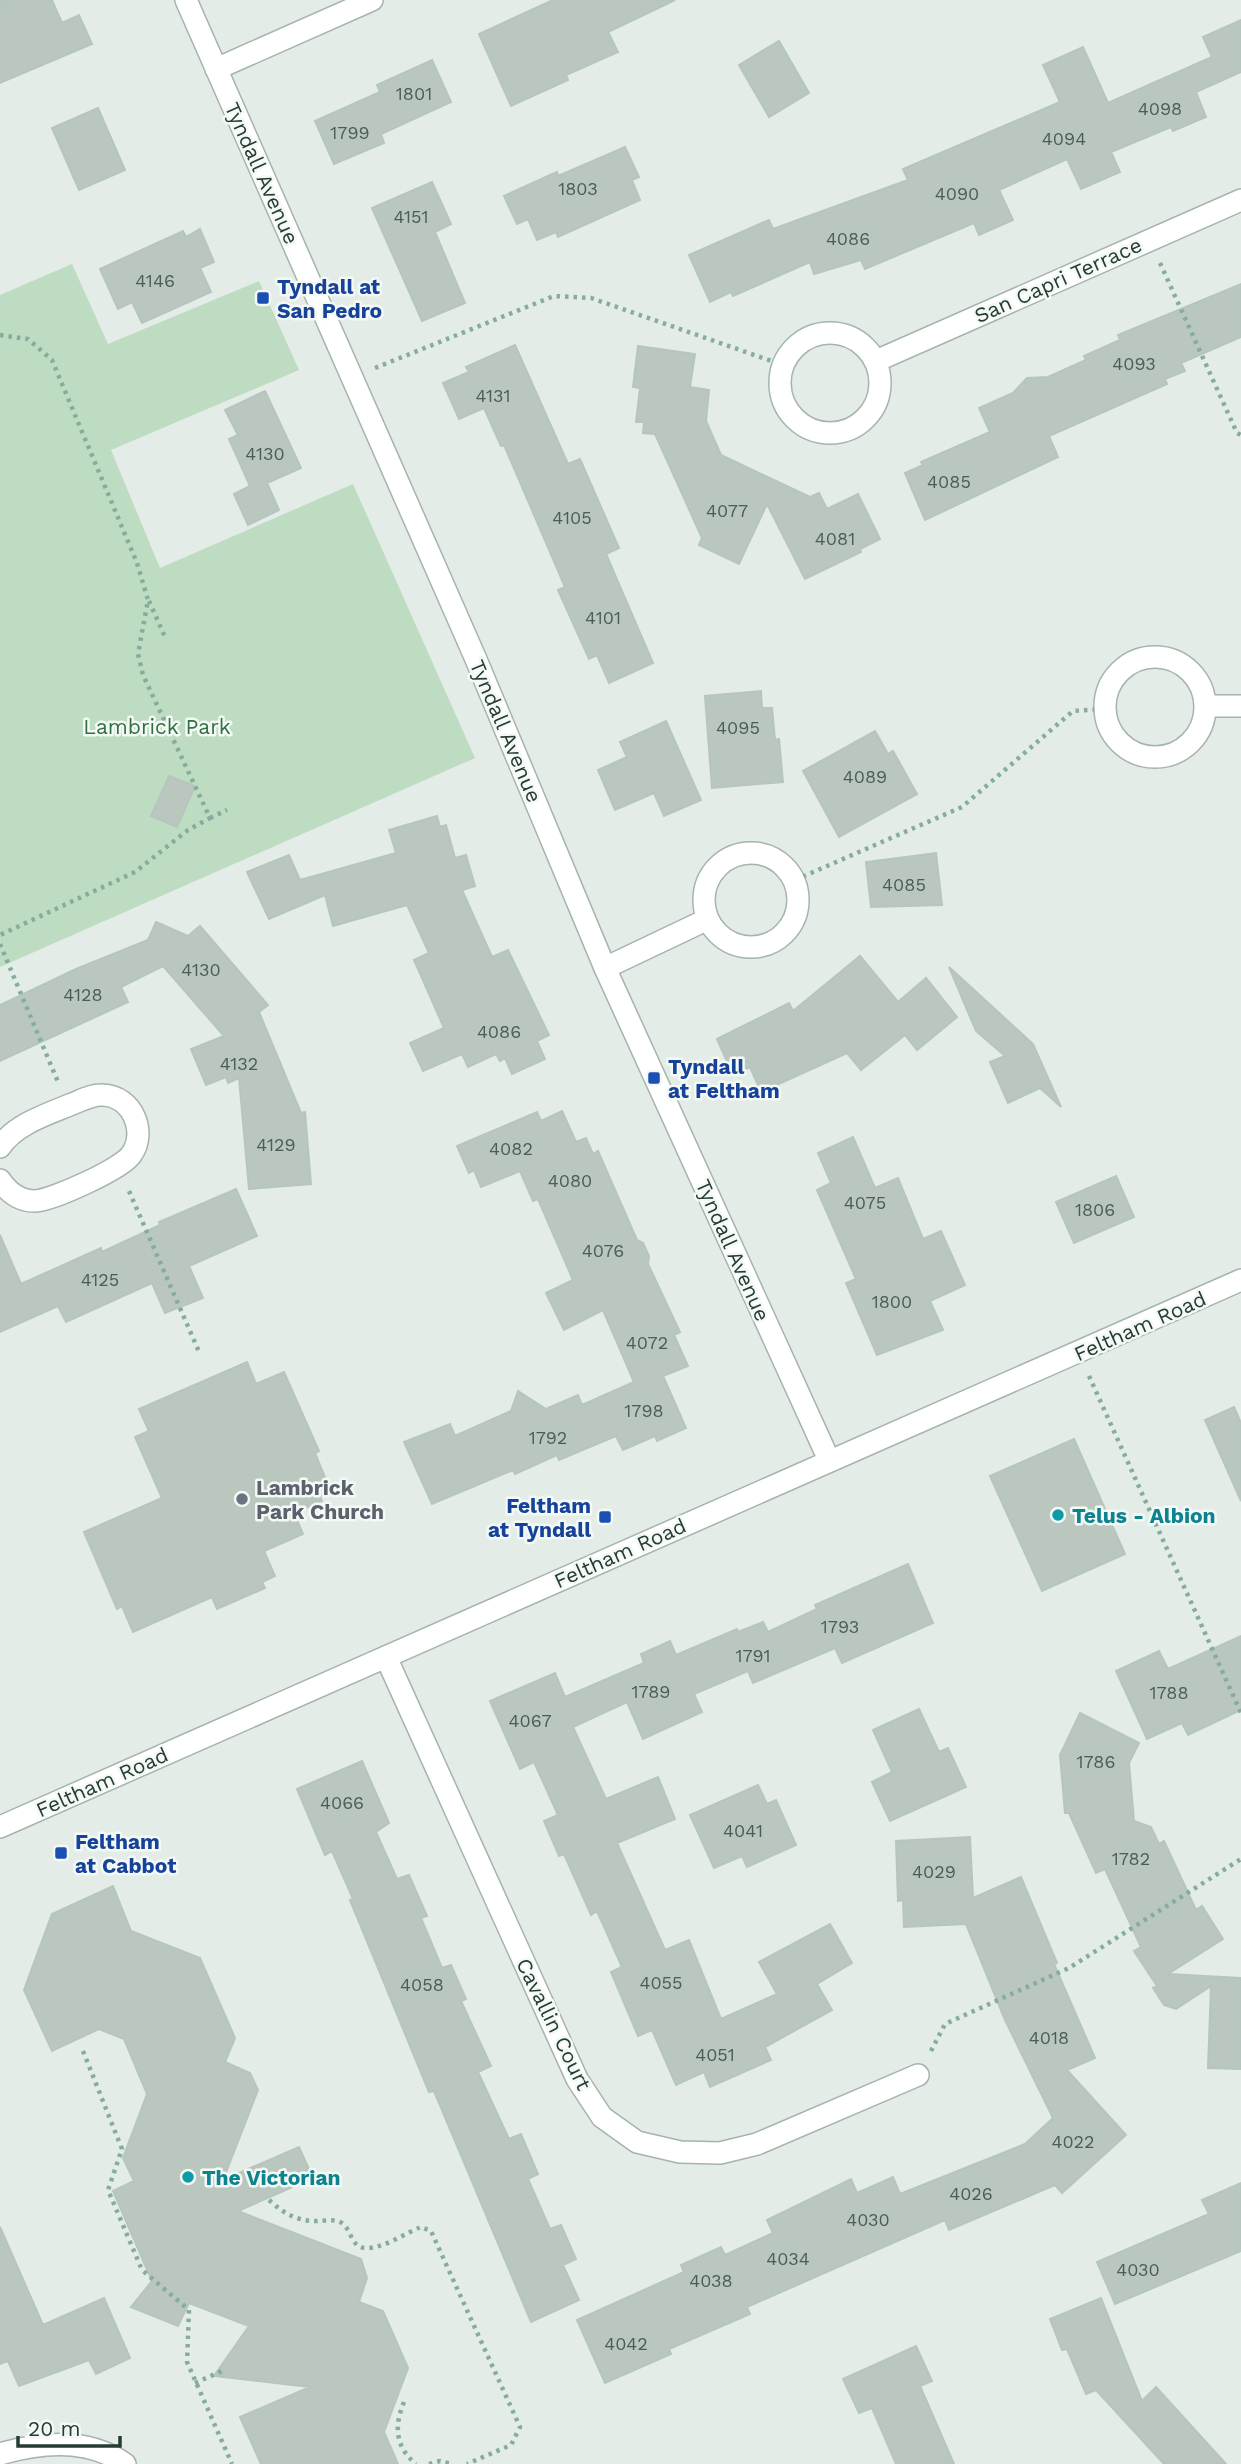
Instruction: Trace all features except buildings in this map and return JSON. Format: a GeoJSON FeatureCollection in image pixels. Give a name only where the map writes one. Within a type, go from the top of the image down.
{"type":"FeatureCollection","features":[{"type":"Feature","properties":{"kind":"street","name":"Tyndall Avenue"},"geometry":{"type":"LineString","coordinates":[[186,0],[475,657],[605,968],[829,1460]]}},
{"type":"Feature","properties":{"kind":"street"},"geometry":{"type":"LineString","coordinates":[[216,69],[372,0]]}},
{"type":"Feature","properties":{"kind":"street","name":"San Capri Terrace"},"geometry":{"type":"LineString","coordinates":[[876,361],[1241,200]]}},
{"type":"Feature","properties":{"kind":"street"},"geometry":{"type":"LineString","coordinates":[[836,333],[852,338],[866,347],[876,361],[880,377],[874,409],[849,430],[832,433],[816,431],[801,424],[790,413],[782,398],[780,382],[783,365],[791,351],[804,340],[819,334],[836,333]]}},
{"type":"Feature","properties":{"kind":"street"},"geometry":{"type":"LineString","coordinates":[[1153,657],[1183,666],[1202,691],[1205,706],[1196,736],[1178,751],[1156,757],[1141,756],[1115,738],[1105,709],[1107,693],[1119,673],[1138,660],[1153,657]]}},
{"type":"Feature","properties":{"kind":"street"},"geometry":{"type":"LineString","coordinates":[[1205,706],[1241,706]]}},
{"type":"Feature","properties":{"kind":"street"},"geometry":{"type":"LineString","coordinates":[[756,853],[772,857],[785,867],[794,880],[798,902],[792,923],[771,943],[741,946],[716,931],[708,919],[706,886],[713,872],[725,861],[740,854],[756,853]]}},
{"type":"Feature","properties":{"kind":"street"},"geometry":{"type":"LineString","coordinates":[[605,968],[708,919]]}},
{"type":"Feature","properties":{"kind":"street"},"geometry":{"type":"LineString","coordinates":[[0,1147],[17,1129],[67,1106],[103,1095],[118,1099],[131,1109],[138,1124],[138,1141],[131,1155],[118,1166],[34,1201],[20,1198],[7,1190],[0,1180]]}},
{"type":"Feature","properties":{"kind":"street","name":"Feltham Road"},"geometry":{"type":"LineString","coordinates":[[0,1827],[1241,1280]]}},
{"type":"Feature","properties":{"kind":"street","name":"Cavallin Court"},"geometry":{"type":"LineString","coordinates":[[386,1657],[577,2079],[602,2117],[636,2142],[680,2152],[720,2153],[757,2144],[918,2075]]}},
{"type":"Feature","properties":{"kind":"street"},"geometry":{"type":"LineString","coordinates":[[0,2454],[36,2446],[75,2445],[105,2452],[125,2464]]}},
{"type":"Feature","properties":{"kind":"path"},"geometry":{"type":"LineString","coordinates":[[1150,240],[1237,433],[1241,435]]}},
{"type":"Feature","properties":{"kind":"path"},"geometry":{"type":"LineString","coordinates":[[351,378],[554,296],[591,298],[783,365]]}},
{"type":"Feature","properties":{"kind":"path"},"geometry":{"type":"LineString","coordinates":[[0,335],[28,339],[52,360],[165,637]]}},
{"type":"Feature","properties":{"kind":"path"},"geometry":{"type":"LineString","coordinates":[[148,600],[138,654],[143,675],[210,818]]}},
{"type":"Feature","properties":{"kind":"path"},"geometry":{"type":"LineString","coordinates":[[794,880],[962,807],[1073,711],[1105,709]]}},
{"type":"Feature","properties":{"kind":"path"},"geometry":{"type":"LineString","coordinates":[[0,935],[135,872],[188,830],[227,810]]}},
{"type":"Feature","properties":{"kind":"path"},"geometry":{"type":"LineString","coordinates":[[0,944],[67,1106]]}},
{"type":"Feature","properties":{"kind":"path"},"geometry":{"type":"LineString","coordinates":[[118,1166],[200,1354]]}},
{"type":"Feature","properties":{"kind":"path"},"geometry":{"type":"LineString","coordinates":[[1078,1353],[1241,1713]]}},
{"type":"Feature","properties":{"kind":"path"},"geometry":{"type":"LineString","coordinates":[[918,2075],[945,2024],[1069,1968],[1241,1859]]}},
{"type":"Feature","properties":{"kind":"path"},"geometry":{"type":"LineString","coordinates":[[83,2051],[122,2149],[108,2190],[142,2270],[189,2310],[191,2320],[186,2352],[195,2383],[232,2464]]}},
{"type":"Feature","properties":{"kind":"path"},"geometry":{"type":"LineString","coordinates":[[270,2200],[301,2220],[338,2221],[347,2228],[354,2242],[361,2247],[372,2247],[422,2227],[431,2231],[520,2427],[511,2445],[467,2464]]}},
{"type":"Feature","properties":{"kind":"path"},"geometry":{"type":"LineString","coordinates":[[195,2383],[222,2371]]}},
{"type":"Feature","properties":{"kind":"path"},"geometry":{"type":"LineString","coordinates":[[404,2402],[398,2423],[398,2437],[401,2449],[416,2464]]}},
{"type":"Feature","properties":{"kind":"path"},"geometry":{"type":"LineString","coordinates":[[429,2464],[440,2460],[452,2464]]}},
{"type":"Feature","properties":{"kind":"green space","name":"Lambrick Park"},"geometry":{"type":"Polygon","coordinates":[[[72,264],[108,344],[259,281],[299,370],[111,450],[160,568],[353,484],[475,758],[0,967],[0,295],[72,264]]]}},
{"type":"Feature","properties":{"kind":"place","name":"Tyndall at San Pedro"},"geometry":{"type":"Point","coordinates":[263,298]}},
{"type":"Feature","properties":{"kind":"place","name":"Tyndall at Feltham"},"geometry":{"type":"Point","coordinates":[654,1078]}},
{"type":"Feature","properties":{"kind":"place","name":"Lambrick Park Church"},"geometry":{"type":"Point","coordinates":[242,1499]}},
{"type":"Feature","properties":{"kind":"place","name":"Telus - Albion"},"geometry":{"type":"Point","coordinates":[1058,1515]}},
{"type":"Feature","properties":{"kind":"place","name":"Feltham at Tyndall"},"geometry":{"type":"Point","coordinates":[605,1517]}},
{"type":"Feature","properties":{"kind":"place","name":"Feltham at Cabbot"},"geometry":{"type":"Point","coordinates":[61,1853]}},
{"type":"Feature","properties":{"kind":"place","name":"The Victorian"},"geometry":{"type":"Point","coordinates":[188,2177]}}]}
